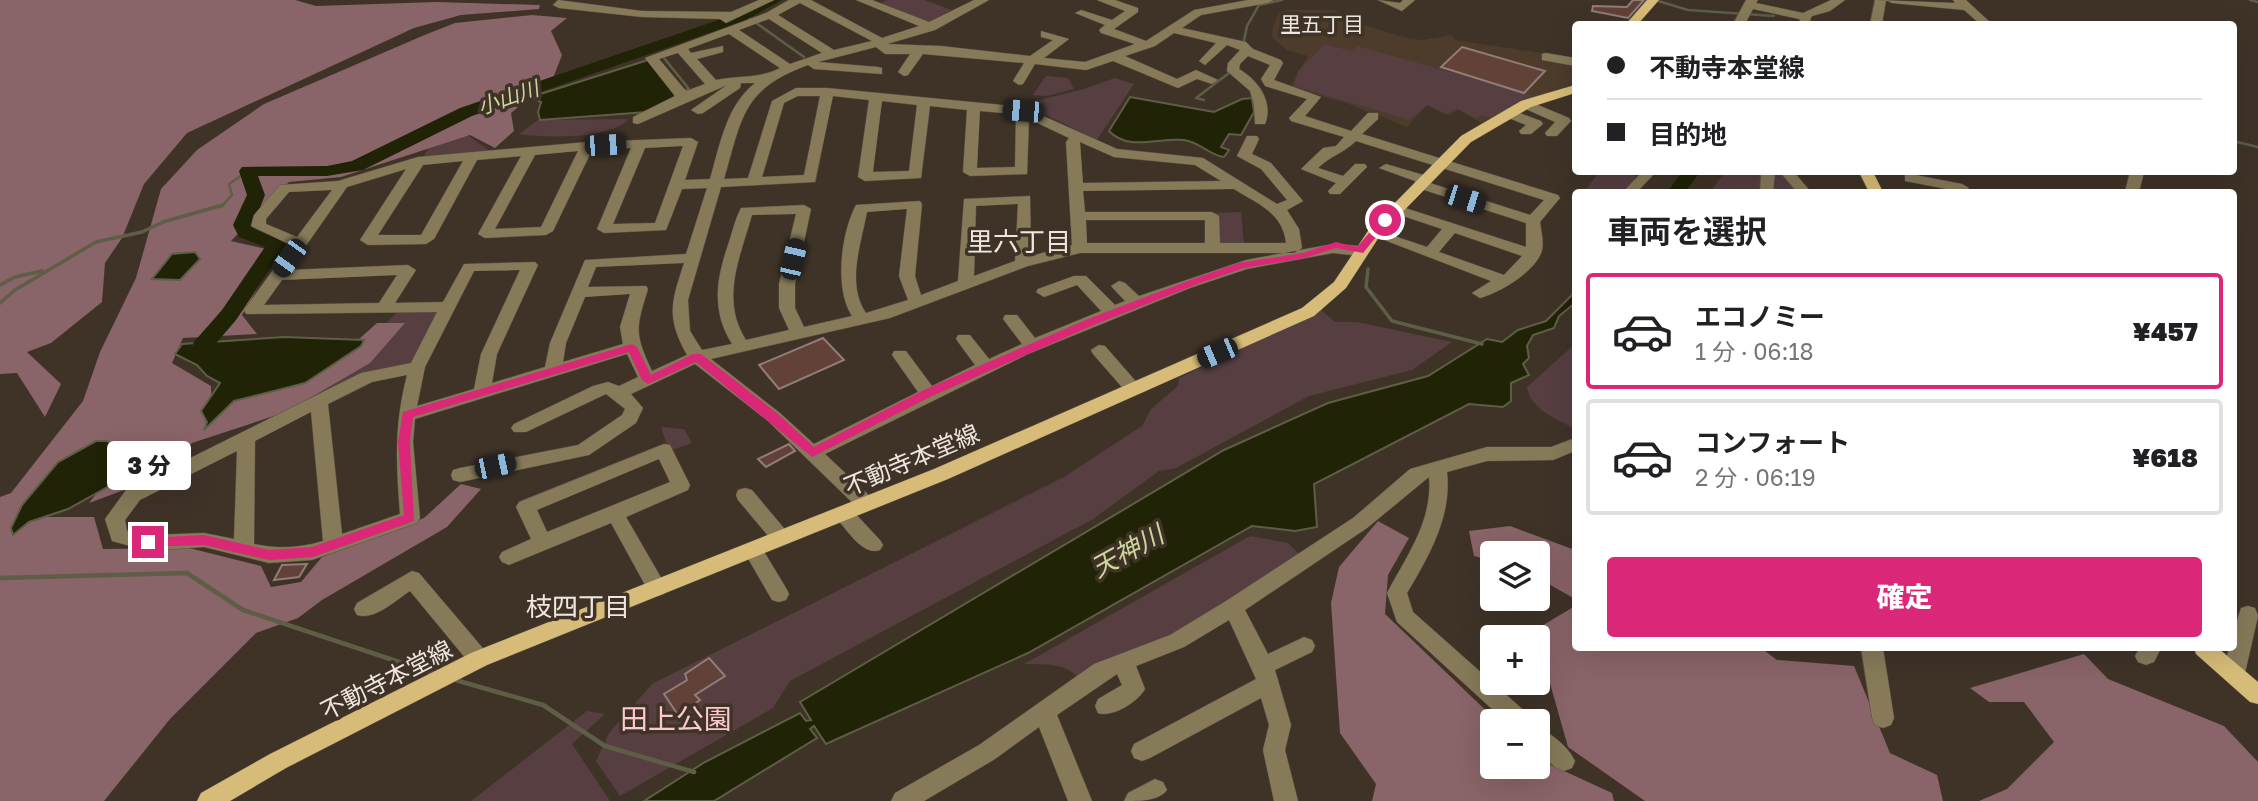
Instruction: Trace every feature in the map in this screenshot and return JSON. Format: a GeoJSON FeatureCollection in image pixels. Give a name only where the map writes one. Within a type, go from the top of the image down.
{"type":"FeatureCollection","features":[{"type":"Feature","properties":{"kind":"main road"},"geometry":{"type":"LineString","coordinates":[[1635,21],[1653,0]]}},
{"type":"Feature","properties":{"kind":"main road","name":"不動寺本堂線"},"geometry":{"type":"LineString","coordinates":[[209,801],[278,761],[479,659],[844,514],[1308,312],[1340,285],[1373,233],[1466,139],[1517,109],[1572,90]]}},
{"type":"Feature","properties":{"kind":"main road"},"geometry":{"type":"LineString","coordinates":[[2208,651],[2258,695]]}},
{"type":"Feature","properties":{"kind":"street"},"geometry":{"type":"LineString","coordinates":[[565,0],[559,5],[642,14],[735,16]]}},
{"type":"Feature","properties":{"kind":"street"},"geometry":{"type":"LineString","coordinates":[[720,22],[768,0]]}},
{"type":"Feature","properties":{"kind":"street"},"geometry":{"type":"LineString","coordinates":[[684,53],[800,0],[877,38],[878,44],[885,50],[919,50],[1087,66],[1142,46],[1207,9],[1268,0]]}},
{"type":"Feature","properties":{"kind":"street"},"geometry":{"type":"LineString","coordinates":[[862,0],[931,27]]}},
{"type":"Feature","properties":{"kind":"street"},"geometry":{"type":"LineString","coordinates":[[1103,0],[1134,10],[1105,30],[1140,41],[1142,46]]}},
{"type":"Feature","properties":{"kind":"street"},"geometry":{"type":"LineString","coordinates":[[1188,0],[1203,4],[1207,9]]}},
{"type":"Feature","properties":{"kind":"street"},"geometry":{"type":"LineString","coordinates":[[1384,0],[1407,6]]}},
{"type":"Feature","properties":{"kind":"street"},"geometry":{"type":"LineString","coordinates":[[1800,19],[1811,0]]}},
{"type":"Feature","properties":{"kind":"street"},"geometry":{"type":"LineString","coordinates":[[1741,21],[1755,4],[1800,19],[1826,9],[1839,0]]}},
{"type":"Feature","properties":{"kind":"street"},"geometry":{"type":"LineString","coordinates":[[1877,21],[1880,12],[1878,4],[1881,0]]}},
{"type":"Feature","properties":{"kind":"street"},"geometry":{"type":"LineString","coordinates":[[1892,0],[1962,3],[1983,21]]}},
{"type":"Feature","properties":{"kind":"street"},"geometry":{"type":"LineString","coordinates":[[866,504],[774,417],[697,357],[682,331],[680,300],[715,183],[744,99],[766,80],[789,68],[931,27],[977,1]]}},
{"type":"Feature","properties":{"kind":"street"},"geometry":{"type":"LineString","coordinates":[[1081,13],[1114,24]]}},
{"type":"Feature","properties":{"kind":"street"},"geometry":{"type":"LineString","coordinates":[[770,15],[834,55]]}},
{"type":"Feature","properties":{"kind":"street"},"geometry":{"type":"LineString","coordinates":[[1179,27],[1222,35],[1277,63],[1267,79],[1269,83],[1315,97],[1296,118],[1553,198],[1533,221],[1532,254],[1514,276],[1480,293]]}},
{"type":"Feature","properties":{"kind":"street"},"geometry":{"type":"LineString","coordinates":[[732,31],[789,68]]}},
{"type":"Feature","properties":{"kind":"street"},"geometry":{"type":"LineString","coordinates":[[1019,81],[1031,61],[1063,39],[1045,34]]}},
{"type":"Feature","properties":{"kind":"street"},"geometry":{"type":"LineString","coordinates":[[1205,61],[1222,35]]}},
{"type":"Feature","properties":{"kind":"street"},"geometry":{"type":"LineString","coordinates":[[683,99],[679,89],[651,58],[719,49]]}},
{"type":"Feature","properties":{"kind":"street"},"geometry":{"type":"LineString","coordinates":[[904,72],[919,50]]}},
{"type":"Feature","properties":{"kind":"street"},"geometry":{"type":"LineString","coordinates":[[1247,50],[1234,63],[1233,71],[1249,79],[1258,94],[1260,121]]}},
{"type":"Feature","properties":{"kind":"street"},"geometry":{"type":"LineString","coordinates":[[684,53],[714,86]]}},
{"type":"Feature","properties":{"kind":"street"},"geometry":{"type":"LineString","coordinates":[[1113,56],[1178,84],[1196,74],[1212,80]]}},
{"type":"Feature","properties":{"kind":"street"},"geometry":{"type":"LineString","coordinates":[[1546,57],[1572,61]]}},
{"type":"Feature","properties":{"kind":"street"},"geometry":{"type":"LineString","coordinates":[[807,63],[877,71]]}},
{"type":"Feature","properties":{"kind":"street"},"geometry":{"type":"LineString","coordinates":[[638,120],[714,86],[751,77],[766,80]]}},
{"type":"Feature","properties":{"kind":"street"},"geometry":{"type":"LineString","coordinates":[[698,110],[741,80]]}},
{"type":"Feature","properties":{"kind":"street"},"geometry":{"type":"LineString","coordinates":[[520,428],[614,390],[648,380],[697,357],[863,320],[1023,263],[1080,248],[1294,248],[1292,229],[1278,209],[1198,161],[1114,153],[1023,111],[876,95],[796,92],[778,101],[754,181]]}},
{"type":"Feature","properties":{"kind":"street"},"geometry":{"type":"LineString","coordinates":[[676,185],[810,179],[827,92]]}},
{"type":"Feature","properties":{"kind":"street"},"geometry":{"type":"LineString","coordinates":[[876,95],[865,177],[916,175],[924,100]]}},
{"type":"Feature","properties":{"kind":"street"},"geometry":{"type":"LineString","coordinates":[[974,106],[970,172],[1022,171],[1023,111]]}},
{"type":"Feature","properties":{"kind":"street"},"geometry":{"type":"LineString","coordinates":[[1517,109],[1536,124],[1526,131]]}},
{"type":"Feature","properties":{"kind":"street"},"geometry":{"type":"LineString","coordinates":[[1517,109],[1564,121],[1552,133]]}},
{"type":"Feature","properties":{"kind":"street"},"geometry":{"type":"LineString","coordinates":[[1360,167],[1340,186],[1308,169],[1328,151],[1340,149],[1373,116]]}},
{"type":"Feature","properties":{"kind":"street"},"geometry":{"type":"LineString","coordinates":[[1077,137],[1073,142],[1080,248]]}},
{"type":"Feature","properties":{"kind":"street"},"geometry":{"type":"LineString","coordinates":[[1252,139],[1244,156],[1266,166],[1296,201],[1278,209]]}},
{"type":"Feature","properties":{"kind":"street"},"geometry":{"type":"LineString","coordinates":[[301,242],[288,240],[258,226],[259,218],[285,188],[339,185],[418,161],[587,146],[691,142],[661,227],[604,229],[640,144]]}},
{"type":"Feature","properties":{"kind":"street"},"geometry":{"type":"LineString","coordinates":[[530,152],[485,234],[546,231],[587,146]]}},
{"type":"Feature","properties":{"kind":"street"},"geometry":{"type":"LineString","coordinates":[[418,161],[368,240],[426,239],[472,157]]}},
{"type":"Feature","properties":{"kind":"street"},"geometry":{"type":"LineString","coordinates":[[1386,168],[1533,221]]}},
{"type":"Feature","properties":{"kind":"street"},"geometry":{"type":"LineString","coordinates":[[1633,189],[1646,175]]}},
{"type":"Feature","properties":{"kind":"street"},"geometry":{"type":"LineString","coordinates":[[1790,175],[1801,189]]}},
{"type":"Feature","properties":{"kind":"street"},"geometry":{"type":"LineString","coordinates":[[1910,178],[1960,189]]}},
{"type":"Feature","properties":{"kind":"street"},"geometry":{"type":"LineString","coordinates":[[339,185],[340,188],[252,310],[447,307]]}},
{"type":"Feature","properties":{"kind":"street"},"geometry":{"type":"LineString","coordinates":[[1077,187],[1241,185]]}},
{"type":"Feature","properties":{"kind":"street"},"geometry":{"type":"LineString","coordinates":[[966,285],[969,202],[1025,199],[1023,263]]}},
{"type":"Feature","properties":{"kind":"street"},"geometry":{"type":"LineString","coordinates":[[863,320],[856,312],[847,288],[861,208],[915,204],[907,276],[917,302]]}},
{"type":"Feature","properties":{"kind":"street"},"geometry":{"type":"LineString","coordinates":[[742,347],[726,322],[723,296],[746,211],[804,209],[787,284],[787,308],[799,334]]}},
{"type":"Feature","properties":{"kind":"street"},"geometry":{"type":"LineString","coordinates":[[1396,209],[1532,254]]}},
{"type":"Feature","properties":{"kind":"street"},"geometry":{"type":"LineString","coordinates":[[1079,216],[1212,216],[1213,246]]}},
{"type":"Feature","properties":{"kind":"street"},"geometry":{"type":"LineString","coordinates":[[1429,254],[1452,227]]}},
{"type":"Feature","properties":{"kind":"street"},"geometry":{"type":"LineString","coordinates":[[1373,233],[1505,281]]}},
{"type":"Feature","properties":{"kind":"street"},"geometry":{"type":"LineString","coordinates":[[812,453],[928,393],[986,367],[1113,313],[1242,265],[1304,256],[1336,245],[1360,251]]}},
{"type":"Feature","properties":{"kind":"street"},"geometry":{"type":"LineString","coordinates":[[553,371],[558,343],[590,263],[692,258]]}},
{"type":"Feature","properties":{"kind":"street"},"geometry":{"type":"LineString","coordinates":[[418,367],[367,377],[133,495],[115,519],[119,536],[129,541],[204,540],[269,555],[313,552],[410,518],[404,442],[418,367],[469,267],[530,265],[489,354],[482,391]]}},
{"type":"Feature","properties":{"kind":"street"},"geometry":{"type":"LineString","coordinates":[[278,275],[408,270],[386,306]]}},
{"type":"Feature","properties":{"kind":"street"},"geometry":{"type":"LineString","coordinates":[[1044,292],[1080,279],[1113,313]]}},
{"type":"Feature","properties":{"kind":"street"},"geometry":{"type":"LineString","coordinates":[[1119,286],[1138,304]]}},
{"type":"Feature","properties":{"kind":"street"},"geometry":{"type":"LineString","coordinates":[[578,292],[640,289],[628,327],[632,347],[648,380]]}},
{"type":"Feature","properties":{"kind":"street"},"geometry":{"type":"LineString","coordinates":[[1011,319],[1033,347]]}},
{"type":"Feature","properties":{"kind":"street"},"geometry":{"type":"LineString","coordinates":[[964,340],[986,367]]}},
{"type":"Feature","properties":{"kind":"street"},"geometry":{"type":"LineString","coordinates":[[407,415],[632,347]]}},
{"type":"Feature","properties":{"kind":"street"},"geometry":{"type":"LineString","coordinates":[[1099,351],[1133,389]]}},
{"type":"Feature","properties":{"kind":"street"},"geometry":{"type":"LineString","coordinates":[[900,355],[928,393]]}},
{"type":"Feature","properties":{"kind":"street"},"geometry":{"type":"LineString","coordinates":[[460,475],[592,446],[630,419],[634,408],[614,390],[599,367]]}},
{"type":"Feature","properties":{"kind":"street"},"geometry":{"type":"LineString","coordinates":[[319,400],[332,546]]}},
{"type":"Feature","properties":{"kind":"street"},"geometry":{"type":"LineString","coordinates":[[244,550],[246,438]]}},
{"type":"Feature","properties":{"kind":"street"},"geometry":{"type":"LineString","coordinates":[[903,801],[987,752],[1102,670],[1177,641],[1233,607],[1360,523],[1417,474],[1487,454],[1553,453],[1572,445]]}},
{"type":"Feature","properties":{"kind":"street"},"geometry":{"type":"LineString","coordinates":[[509,558],[681,485],[664,450],[526,507],[542,542]]}},
{"type":"Feature","properties":{"kind":"street"},"geometry":{"type":"LineString","coordinates":[[1437,467],[1441,489],[1425,543],[1397,593],[1404,616],[1507,709]]}},
{"type":"Feature","properties":{"kind":"street"},"geometry":{"type":"LineString","coordinates":[[745,495],[781,538]]}},
{"type":"Feature","properties":{"kind":"street"},"geometry":{"type":"LineString","coordinates":[[615,513],[657,588]]}},
{"type":"Feature","properties":{"kind":"street"},"geometry":{"type":"LineString","coordinates":[[844,514],[873,545]]}},
{"type":"Feature","properties":{"kind":"street"},"geometry":{"type":"LineString","coordinates":[[753,550],[779,594]]}},
{"type":"Feature","properties":{"kind":"street"},"geometry":{"type":"LineString","coordinates":[[364,609],[412,579],[479,659]]}},
{"type":"Feature","properties":{"kind":"street"},"geometry":{"type":"LineString","coordinates":[[1233,607],[1265,674],[1280,725],[1274,750],[1286,801]]}},
{"type":"Feature","properties":{"kind":"street"},"geometry":{"type":"LineString","coordinates":[[2234,673],[2248,614]]}},
{"type":"Feature","properties":{"kind":"street"},"geometry":{"type":"LineString","coordinates":[[1142,751],[1265,674],[1304,646]]}},
{"type":"Feature","properties":{"kind":"street"},"geometry":{"type":"LineString","coordinates":[[1873,651],[1884,718]]}},
{"type":"Feature","properties":{"kind":"street"},"geometry":{"type":"LineString","coordinates":[[1106,706],[1134,689],[1123,662]]}},
{"type":"Feature","properties":{"kind":"street"},"geometry":{"type":"LineString","coordinates":[[1045,713],[1080,801]]}},
{"type":"Feature","properties":{"kind":"street"},"geometry":{"type":"LineString","coordinates":[[1550,749],[1564,761]]}},
{"type":"Feature","properties":{"kind":"shaded area"},"geometry":{"type":"Polygon","coordinates":[[[0,0],[295,0],[316,6],[436,2],[540,5],[539,9],[461,15],[414,28],[187,133],[144,184],[122,238],[105,263],[102,302],[51,343],[27,352],[61,384],[45,417],[17,373],[0,374],[0,0]]]}},
{"type":"Feature","properties":{"kind":"shaded area"},"geometry":{"type":"Polygon","coordinates":[[[1334,10],[1358,23],[1403,37],[1422,40],[1452,35],[1455,40],[1572,58],[1572,84],[1512,105],[1482,123],[1458,110],[1448,116],[1427,105],[1407,127],[1346,103],[1290,87],[1308,56],[1287,50],[1272,37],[1273,26],[1280,12],[1334,10]]]}},
{"type":"Feature","properties":{"kind":"shaded area"},"geometry":{"type":"Polygon","coordinates":[[[532,15],[567,18],[551,31],[562,55],[553,78],[511,113],[514,131],[495,148],[470,135],[341,177],[289,182],[231,241],[266,249],[275,258],[242,315],[257,334],[183,338],[172,363],[211,386],[212,409],[306,378],[349,348],[377,323],[405,323],[370,363],[286,412],[192,443],[143,483],[89,503],[113,472],[25,517],[94,517],[103,549],[189,548],[261,566],[271,587],[301,582],[322,557],[424,518],[461,484],[481,489],[447,527],[322,600],[298,618],[256,633],[170,719],[104,801],[0,801],[0,497],[11,493],[83,401],[100,352],[136,278],[161,189],[197,150],[264,104],[455,23],[532,15]]]}},
{"type":"Feature","properties":{"kind":"shaded area"},"geometry":{"type":"Polygon","coordinates":[[[1378,521],[1409,538],[1388,575],[1385,614],[1484,709],[1480,709],[1480,779],[1550,779],[1550,765],[1612,793],[1614,801],[1372,801],[1376,784],[1340,733],[1331,603],[1339,567],[1378,521]]]}},
{"type":"Feature","properties":{"kind":"shaded area"},"geometry":{"type":"Polygon","coordinates":[[[1510,526],[1572,549],[1572,597],[1550,585],[1550,541],[1480,541],[1480,558],[1474,556],[1469,531],[1510,526]]]}},
{"type":"Feature","properties":{"kind":"shaded area"},"geometry":{"type":"Polygon","coordinates":[[[1572,608],[1572,651],[1765,651],[1777,660],[1854,666],[1890,753],[1937,775],[1943,801],[1645,801],[1568,747],[1550,683],[1550,625],[1543,625],[1572,608]]]}},
{"type":"Feature","properties":{"kind":"shaded area"},"geometry":{"type":"Polygon","coordinates":[[[2084,654],[2108,679],[2224,726],[2258,762],[2258,801],[1979,801],[2007,789],[2054,742],[2024,702],[1989,702],[1970,688],[2084,654]]]}},
{"type":"Feature","properties":{"kind":"green space"},"geometry":{"type":"Polygon","coordinates":[[[887,0],[924,0],[952,10],[926,23],[879,4],[887,0]]]}},
{"type":"Feature","properties":{"kind":"green space"},"geometry":{"type":"Polygon","coordinates":[[[1325,44],[1351,51],[1357,46],[1533,95],[1491,118],[1483,115],[1475,118],[1457,108],[1447,114],[1427,105],[1410,120],[1294,86],[1298,71],[1325,44]]]}},
{"type":"Feature","properties":{"kind":"green space"},"geometry":{"type":"Polygon","coordinates":[[[1046,76],[1068,78],[1074,89],[1047,96],[1033,95],[1046,76]]]}},
{"type":"Feature","properties":{"kind":"green space"},"geometry":{"type":"Polygon","coordinates":[[[1115,78],[1134,84],[1097,140],[1046,115],[1026,110],[1027,103],[1084,89],[1115,78]]]}},
{"type":"Feature","properties":{"kind":"green space"},"geometry":{"type":"Polygon","coordinates":[[[629,119],[620,126],[593,134],[560,137],[519,134],[538,120],[629,119]]]}},
{"type":"Feature","properties":{"kind":"green space"},"geometry":{"type":"Polygon","coordinates":[[[465,133],[491,152],[422,159],[428,149],[465,133]]]}},
{"type":"Feature","properties":{"kind":"green space"},"geometry":{"type":"Polygon","coordinates":[[[1597,175],[1636,176],[1627,189],[1586,189],[1597,175]]]}},
{"type":"Feature","properties":{"kind":"green space"},"geometry":{"type":"Polygon","coordinates":[[[1723,175],[1784,175],[1795,189],[1712,189],[1723,175]]]}},
{"type":"Feature","properties":{"kind":"green space"},"geometry":{"type":"Polygon","coordinates":[[[1241,212],[1244,244],[1218,244],[1215,213],[1241,212]]]}},
{"type":"Feature","properties":{"kind":"green space"},"geometry":{"type":"Polygon","coordinates":[[[442,309],[413,365],[313,398],[399,310],[442,309]]]}},
{"type":"Feature","properties":{"kind":"green space","name":"田上公園"},"geometry":{"type":"Polygon","coordinates":[[[1321,310],[1335,322],[1357,322],[1452,342],[1412,370],[1309,396],[1176,468],[1159,471],[1093,519],[790,681],[773,708],[620,796],[596,761],[609,733],[652,684],[1064,477],[1142,426],[1151,409],[1178,386],[1179,378],[1321,310]]]}},
{"type":"Feature","properties":{"kind":"green space"},"geometry":{"type":"Polygon","coordinates":[[[1572,347],[1572,427],[1539,407],[1529,395],[1527,387],[1572,347]]]}},
{"type":"Feature","properties":{"kind":"green space"},"geometry":{"type":"Polygon","coordinates":[[[661,427],[684,429],[692,443],[669,451],[661,427]]]}},
{"type":"Feature","properties":{"kind":"green space"},"geometry":{"type":"Polygon","coordinates":[[[1250,536],[1288,543],[1301,556],[1201,621],[1081,680],[1062,667],[1024,664],[1250,536]]]}},
{"type":"Feature","properties":{"kind":"green space"},"geometry":{"type":"Polygon","coordinates":[[[587,711],[605,714],[572,744],[610,801],[471,801],[587,711]]]}},
{"type":"Feature","properties":{"kind":"water"},"geometry":{"type":"Polygon","coordinates":[[[648,60],[673,91],[676,99],[647,112],[540,120],[538,112],[541,102],[531,97],[648,60]]]}},
{"type":"Feature","properties":{"kind":"water"},"geometry":{"type":"Polygon","coordinates":[[[1130,97],[1214,112],[1242,99],[1252,98],[1254,112],[1241,135],[1229,134],[1221,147],[1229,150],[1224,157],[1184,140],[1135,142],[1117,137],[1109,131],[1130,97]]]}},
{"type":"Feature","properties":{"kind":"water"},"geometry":{"type":"Polygon","coordinates":[[[195,252],[200,259],[180,280],[152,279],[172,254],[195,252]]]}},
{"type":"Feature","properties":{"kind":"water"},"geometry":{"type":"Polygon","coordinates":[[[1572,295],[1572,305],[1559,316],[1554,328],[1533,335],[1527,346],[1529,358],[1523,364],[1529,375],[1511,383],[1511,401],[1503,407],[1469,404],[1314,484],[1317,527],[1295,531],[1252,526],[1028,653],[826,744],[814,726],[810,729],[817,738],[714,801],[644,801],[705,762],[800,713],[806,721],[811,720],[800,702],[1224,450],[1328,403],[1428,376],[1487,339],[1502,342],[1518,330],[1546,321],[1572,295]]]}},
{"type":"Feature","properties":{"kind":"water"},"geometry":{"type":"Polygon","coordinates":[[[284,337],[364,340],[361,346],[305,383],[234,401],[204,430],[207,422],[201,411],[220,383],[207,376],[197,365],[175,354],[182,344],[284,337]]]}},
{"type":"Feature","properties":{"kind":"water"},"geometry":{"type":"Polygon","coordinates":[[[96,441],[107,441],[127,452],[127,476],[68,509],[29,522],[13,535],[11,528],[22,505],[58,462],[96,441]]]}},
{"type":"Feature","properties":{"kind":"building"},"geometry":{"type":"Polygon","coordinates":[[[1633,0],[1644,0],[1628,18],[1592,11],[1593,6],[1627,7],[1633,0]]]}},
{"type":"Feature","properties":{"kind":"building"},"geometry":{"type":"Polygon","coordinates":[[[1462,47],[1545,71],[1524,93],[1441,67],[1462,47]]]}},
{"type":"Feature","properties":{"kind":"building"},"geometry":{"type":"Polygon","coordinates":[[[823,338],[844,360],[779,389],[759,365],[823,338]]]}},
{"type":"Feature","properties":{"kind":"building"},"geometry":{"type":"Polygon","coordinates":[[[789,444],[795,451],[766,467],[758,459],[789,444]]]}},
{"type":"Feature","properties":{"kind":"building"},"geometry":{"type":"Polygon","coordinates":[[[307,564],[299,577],[274,580],[282,565],[307,564]]]}},
{"type":"Feature","properties":{"kind":"building"},"geometry":{"type":"Polygon","coordinates":[[[709,658],[725,676],[695,695],[700,700],[678,715],[664,694],[687,680],[685,674],[709,658]]]}},
{"type":"Feature","properties":{"kind":"waterway","name":"小山川"},"geometry":{"type":"LineString","coordinates":[[250,181],[248,171],[327,171],[357,166],[466,112],[741,17],[775,0]]}},
{"type":"Feature","properties":{"kind":"waterway"},"geometry":{"type":"LineString","coordinates":[[1243,45],[1247,26],[1259,5],[1282,0]]}},
{"type":"Feature","properties":{"kind":"waterway"},"geometry":{"type":"LineString","coordinates":[[1655,0],[1688,10],[1774,16]]}},
{"type":"Feature","properties":{"kind":"waterway"},"geometry":{"type":"LineString","coordinates":[[2250,0],[2258,2]]}},
{"type":"Feature","properties":{"kind":"waterway"},"geometry":{"type":"LineString","coordinates":[[745,15],[804,57]]}},
{"type":"Feature","properties":{"kind":"waterway"},"geometry":{"type":"LineString","coordinates":[[664,58],[689,89],[683,91]]}},
{"type":"Feature","properties":{"kind":"waterway"},"geometry":{"type":"LineString","coordinates":[[1204,100],[1196,98],[1229,73],[1228,69]]}},
{"type":"Feature","properties":{"kind":"waterway"},"geometry":{"type":"LineString","coordinates":[[2237,142],[2258,147]]}},
{"type":"Feature","properties":{"kind":"waterway"},"geometry":{"type":"LineString","coordinates":[[223,205],[232,195],[229,184],[248,171]]}},
{"type":"Feature","properties":{"kind":"waterway","name":"天神川"},"geometry":{"type":"LineString","coordinates":[[1678,189],[1689,175]]}},
{"type":"Feature","properties":{"kind":"waterway","name":"小山川"},"geometry":{"type":"LineString","coordinates":[[204,343],[229,315],[276,245],[246,233],[243,225],[256,195],[252,185]]}},
{"type":"Feature","properties":{"kind":"waterway"},"geometry":{"type":"LineString","coordinates":[[0,303],[15,290],[96,242],[142,232],[163,222],[223,205]]}},
{"type":"Feature","properties":{"kind":"waterway"},"geometry":{"type":"LineString","coordinates":[[1368,269],[1366,287],[1392,321],[1482,344]]}},
{"type":"Feature","properties":{"kind":"waterway"},"geometry":{"type":"LineString","coordinates":[[0,285],[15,277],[42,271]]}},
{"type":"Feature","properties":{"kind":"waterway"},"geometry":{"type":"LineString","coordinates":[[0,578],[187,573],[243,610],[435,674]]}},
{"type":"Feature","properties":{"kind":"waterway"},"geometry":{"type":"LineString","coordinates":[[452,679],[543,705],[605,746],[694,772]]}},
{"type":"Feature","properties":{"kind":"district","name":"里五丁目"},"geometry":{"type":"Point","coordinates":[1322,24]}},
{"type":"Feature","properties":{"kind":"district","name":"里六丁目"},"geometry":{"type":"Point","coordinates":[1019,241]}},
{"type":"Feature","properties":{"kind":"district","name":"枝四丁目"},"geometry":{"type":"Point","coordinates":[578,606]}},
{"type":"Feature","properties":{"kind":"route"},"geometry":{"type":"LineString","coordinates":[[148,542],[204,540],[269,555],[313,552],[410,518],[404,442],[407,415],[632,347],[648,380],[681,367],[697,357],[774,417],[812,453],[928,393],[1092,321],[1196,281],[1242,265],[1304,256],[1336,245],[1360,251],[1385,220]]}}]}
